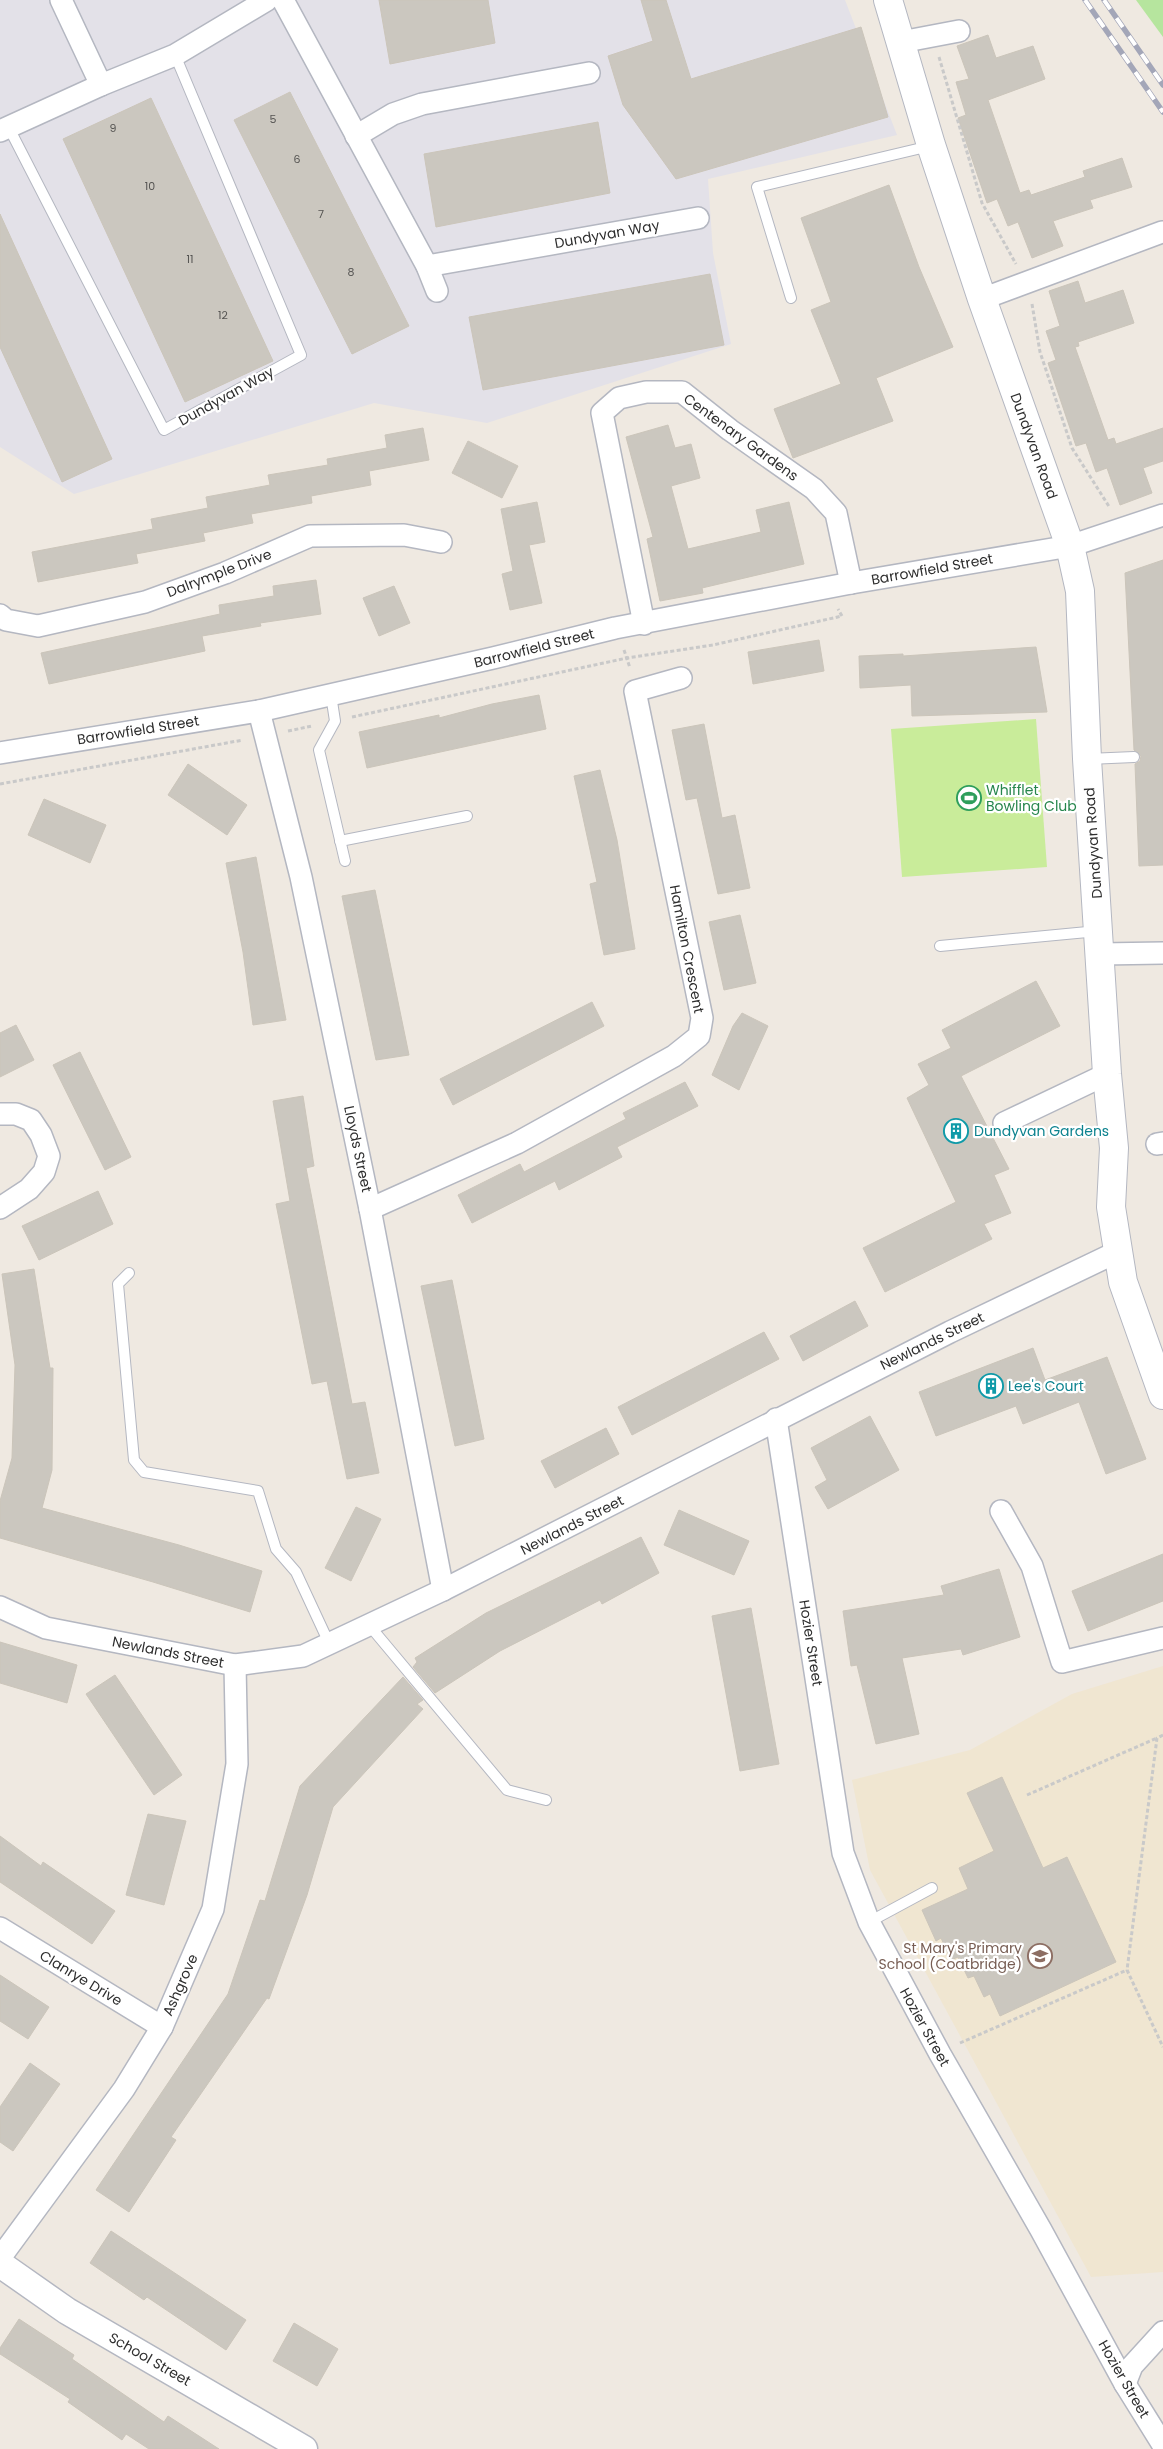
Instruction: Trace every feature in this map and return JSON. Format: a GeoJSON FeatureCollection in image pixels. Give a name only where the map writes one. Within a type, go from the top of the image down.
{"type":"FeatureCollection","features":[{"type":"Feature","properties":{"kind":"main road","name":"Dundyvan Road"},"geometry":{"type":"LineString","coordinates":[[888,0],[931,146],[982,300],[1070,546],[1080,591],[1087,759],[1107,1074],[1114,1148],[1111,1206],[1123,1282],[1163,1395]]}},
{"type":"Feature","properties":{"kind":"street"},"geometry":{"type":"LineString","coordinates":[[61,0],[101,85]]}},
{"type":"Feature","properties":{"kind":"street"},"geometry":{"type":"LineString","coordinates":[[4,129],[101,85],[175,55],[267,0]]}},
{"type":"Feature","properties":{"kind":"street"},"geometry":{"type":"LineString","coordinates":[[283,0],[428,266],[437,291]]}},
{"type":"Feature","properties":{"kind":"street"},"geometry":{"type":"LineString","coordinates":[[901,42],[959,31]]}},
{"type":"Feature","properties":{"kind":"street"},"geometry":{"type":"LineString","coordinates":[[356,136],[394,114],[422,104],[589,73]]}},
{"type":"Feature","properties":{"kind":"street","name":"Dundyvan Way"},"geometry":{"type":"LineString","coordinates":[[428,266],[698,218]]}},
{"type":"Feature","properties":{"kind":"street"},"geometry":{"type":"LineString","coordinates":[[982,300],[1162,232]]}},
{"type":"Feature","properties":{"kind":"street","name":"Centenary Gardens"},"geometry":{"type":"LineString","coordinates":[[644,624],[602,413],[619,398],[646,392],[682,392],[730,430],[814,489],[836,513],[851,583]]}},
{"type":"Feature","properties":{"kind":"street","name":"Barrowfield Street"},"geometry":{"type":"LineString","coordinates":[[0,753],[258,711],[615,628],[644,624],[851,583],[1070,546],[1163,515]]}},
{"type":"Feature","properties":{"kind":"street","name":"Dalrymple Drive"},"geometry":{"type":"LineString","coordinates":[[0,615],[6,620],[38,626],[145,602],[224,573],[310,536],[404,535],[441,542]]}},
{"type":"Feature","properties":{"kind":"street"},"geometry":{"type":"LineString","coordinates":[[635,691],[682,678]]}},
{"type":"Feature","properties":{"kind":"street","name":"Hamilton Crescent"},"geometry":{"type":"LineString","coordinates":[[370,1209],[517,1143],[674,1056],[698,1036],[702,1018],[635,691]]}},
{"type":"Feature","properties":{"kind":"street","name":"Lloyds Street"},"geometry":{"type":"LineString","coordinates":[[258,711],[301,877],[370,1209],[443,1590]]}},
{"type":"Feature","properties":{"kind":"street"},"geometry":{"type":"LineString","coordinates":[[1100,942],[1163,954]]}},
{"type":"Feature","properties":{"kind":"street"},"geometry":{"type":"LineString","coordinates":[[1004,1123],[1107,1074]]}},
{"type":"Feature","properties":{"kind":"street"},"geometry":{"type":"LineString","coordinates":[[0,1114],[16,1114],[32,1120],[41,1135],[49,1156],[44,1172],[29,1189],[0,1208]]}},
{"type":"Feature","properties":{"kind":"street","name":"Newlands Street"},"geometry":{"type":"LineString","coordinates":[[0,1607],[46,1628],[235,1665],[303,1656],[443,1590],[747,1437],[776,1419],[958,1328],[1118,1252]]}},
{"type":"Feature","properties":{"kind":"street","name":"Hozier Street"},"geometry":{"type":"LineString","coordinates":[[776,1419],[843,1853],[869,1922],[940,2054],[1041,2230],[1125,2384],[1163,2445]]}},
{"type":"Feature","properties":{"kind":"street"},"geometry":{"type":"LineString","coordinates":[[1001,1511],[1032,1566],[1062,1662],[1163,1638]]}},
{"type":"Feature","properties":{"kind":"street","name":"Ashgrove"},"geometry":{"type":"LineString","coordinates":[[0,2258],[124,2089],[162,2028],[213,1909],[237,1764],[235,1665]]}},
{"type":"Feature","properties":{"kind":"street","name":"Clanrye Drive"},"geometry":{"type":"LineString","coordinates":[[0,1928],[162,2028]]}},
{"type":"Feature","properties":{"kind":"street","name":"School Street"},"geometry":{"type":"LineString","coordinates":[[0,2264],[67,2311],[304,2449]]}},
{"type":"Feature","properties":{"kind":"street"},"geometry":{"type":"LineString","coordinates":[[1125,2384],[1132,2366],[1163,2332]]}},
{"type":"Feature","properties":{"kind":"lane","name":"Dundyvan Way"},"geometry":{"type":"LineString","coordinates":[[4,129],[164,430],[301,355],[175,55]]}},
{"type":"Feature","properties":{"kind":"lane"},"geometry":{"type":"LineString","coordinates":[[791,298],[757,187],[931,146]]}},
{"type":"Feature","properties":{"kind":"lane"},"geometry":{"type":"LineString","coordinates":[[331,695],[335,721],[318,750],[345,861]]}},
{"type":"Feature","properties":{"kind":"lane"},"geometry":{"type":"LineString","coordinates":[[1087,759],[1134,757]]}},
{"type":"Feature","properties":{"kind":"lane"},"geometry":{"type":"LineString","coordinates":[[340,840],[467,816]]}},
{"type":"Feature","properties":{"kind":"lane"},"geometry":{"type":"LineString","coordinates":[[940,946],[1100,942]]}},
{"type":"Feature","properties":{"kind":"lane"},"geometry":{"type":"LineString","coordinates":[[129,1273],[118,1284],[134,1460],[144,1472],[258,1491],[276,1549],[296,1572],[329,1644]]}},
{"type":"Feature","properties":{"kind":"lane"},"geometry":{"type":"LineString","coordinates":[[369,1625],[507,1790],[546,1800]]}},
{"type":"Feature","properties":{"kind":"lane"},"geometry":{"type":"LineString","coordinates":[[869,1922],[932,1888]]}},
{"type":"Feature","properties":{"kind":"path"},"geometry":{"type":"LineString","coordinates":[[0,784],[265,736],[627,658],[713,645],[842,616],[827,588]]}},
{"type":"Feature","properties":{"kind":"path"},"geometry":{"type":"LineString","coordinates":[[615,628],[627,658],[635,691]]}},
{"type":"Feature","properties":{"kind":"path"},"geometry":{"type":"LineString","coordinates":[[1027,1795],[1163,1735]]}},
{"type":"Feature","properties":{"kind":"path"},"geometry":{"type":"LineString","coordinates":[[1157,1738],[1127,1970],[1163,2048]]}},
{"type":"Feature","properties":{"kind":"path"},"geometry":{"type":"LineString","coordinates":[[940,2054],[963,2042],[1127,1970]]}},
{"type":"Feature","properties":{"kind":"shaded area"},"geometry":{"type":"Polygon","coordinates":[[[0,0],[845,0],[897,135],[708,179],[713,253],[731,344],[487,423],[374,403],[74,494],[0,447],[0,0]]]}},
{"type":"Feature","properties":{"kind":"shaded area","name":"St Mary's Primary School (Coatbridge)"},"geometry":{"type":"Polygon","coordinates":[[[1163,1666],[1163,2272],[1091,2277],[870,1870],[852,1780],[970,1750],[1072,1694],[1163,1666]]]}},
{"type":"Feature","properties":{"kind":"green space"},"geometry":{"type":"Polygon","coordinates":[[[1136,0],[1163,0],[1163,37],[1136,0]]]}},
{"type":"Feature","properties":{"kind":"green space","name":"Whifflet Bowling Club"},"geometry":{"type":"Polygon","coordinates":[[[1036,719],[1047,867],[902,877],[891,729],[1036,719]]]}},
{"type":"Feature","properties":{"kind":"building"},"geometry":{"type":"Polygon","coordinates":[[[379,0],[488,0],[495,43],[390,64],[379,0]]]}},
{"type":"Feature","properties":{"kind":"building"},"geometry":{"type":"Polygon","coordinates":[[[641,0],[666,0],[691,79],[861,27],[888,117],[676,179],[623,105],[608,56],[653,41],[641,0]]]}},
{"type":"Feature","properties":{"kind":"building"},"geometry":{"type":"Polygon","coordinates":[[[988,35],[996,58],[1033,46],[1045,79],[988,100],[1020,193],[1029,190],[1031,195],[1085,177],[1083,171],[1122,158],[1132,187],[1090,200],[1093,208],[1053,221],[1063,246],[1032,258],[1018,222],[1008,226],[997,199],[987,203],[958,118],[966,115],[956,82],[969,79],[957,46],[988,35]]]}},
{"type":"Feature","properties":{"kind":"building"},"geometry":{"type":"Polygon","coordinates":[[[290,92],[409,326],[352,354],[234,120],[290,92]]]}},
{"type":"Feature","properties":{"kind":"building"},"geometry":{"type":"Polygon","coordinates":[[[151,98],[273,361],[185,402],[63,139],[151,98]]]}},
{"type":"Feature","properties":{"kind":"building"},"geometry":{"type":"Polygon","coordinates":[[[598,122],[610,193],[436,227],[424,154],[598,122]]]}},
{"type":"Feature","properties":{"kind":"building"},"geometry":{"type":"Polygon","coordinates":[[[889,185],[919,267],[953,347],[876,378],[893,421],[793,458],[774,409],[841,384],[811,310],[831,302],[801,218],[889,185]]]}},
{"type":"Feature","properties":{"kind":"building"},"geometry":{"type":"Polygon","coordinates":[[[0,214],[112,459],[62,482],[0,347],[0,214]]]}},
{"type":"Feature","properties":{"kind":"building"},"geometry":{"type":"Polygon","coordinates":[[[710,274],[724,345],[483,390],[469,317],[710,274]]]}},
{"type":"Feature","properties":{"kind":"building"},"geometry":{"type":"Polygon","coordinates":[[[1078,281],[1085,303],[1123,290],[1134,323],[1078,342],[1079,346],[1075,347],[1108,440],[1114,438],[1116,444],[1163,428],[1163,461],[1143,468],[1152,493],[1120,505],[1107,468],[1096,472],[1086,443],[1076,446],[1048,363],[1056,360],[1046,331],[1060,326],[1049,291],[1078,281]]]}},
{"type":"Feature","properties":{"kind":"building"},"geometry":{"type":"Polygon","coordinates":[[[668,425],[675,448],[691,444],[700,478],[671,486],[688,549],[761,532],[756,510],[789,502],[804,564],[702,588],[703,593],[660,601],[647,539],[653,537],[626,437],[668,425]]]}},
{"type":"Feature","properties":{"kind":"building"},"geometry":{"type":"Polygon","coordinates":[[[423,428],[429,460],[369,471],[371,485],[311,496],[312,503],[251,514],[253,523],[203,533],[205,541],[136,554],[138,563],[38,582],[32,552],[153,529],[151,519],[208,508],[206,497],[270,485],[268,475],[328,465],[327,459],[387,448],[385,435],[423,428]]]}},
{"type":"Feature","properties":{"kind":"building"},"geometry":{"type":"Polygon","coordinates":[[[468,441],[518,466],[502,498],[452,473],[468,441]]]}},
{"type":"Feature","properties":{"kind":"building"},"geometry":{"type":"Polygon","coordinates":[[[537,502],[545,542],[529,545],[542,603],[510,610],[502,574],[513,571],[501,509],[537,502]]]}},
{"type":"Feature","properties":{"kind":"building"},"geometry":{"type":"Polygon","coordinates":[[[1163,560],[1163,865],[1139,866],[1135,764],[1140,761],[1141,756],[1134,750],[1125,573],[1163,560]]]}},
{"type":"Feature","properties":{"kind":"building"},"geometry":{"type":"Polygon","coordinates":[[[316,580],[321,614],[260,623],[261,626],[202,636],[205,651],[49,684],[41,653],[220,614],[219,605],[274,596],[273,586],[316,580]]]}},
{"type":"Feature","properties":{"kind":"building"},"geometry":{"type":"Polygon","coordinates":[[[394,586],[410,623],[379,636],[363,598],[394,586]]]}},
{"type":"Feature","properties":{"kind":"building"},"geometry":{"type":"Polygon","coordinates":[[[819,640],[824,671],[753,684],[748,652],[819,640]]]}},
{"type":"Feature","properties":{"kind":"building"},"geometry":{"type":"Polygon","coordinates":[[[1036,647],[1047,712],[912,716],[911,685],[860,688],[859,656],[903,654],[903,656],[1036,647]]]}},
{"type":"Feature","properties":{"kind":"building"},"geometry":{"type":"Polygon","coordinates":[[[539,695],[546,729],[367,768],[359,732],[439,715],[439,718],[492,704],[539,695]]]}},
{"type":"Feature","properties":{"kind":"building"},"geometry":{"type":"Polygon","coordinates":[[[704,724],[722,818],[735,815],[750,888],[718,894],[697,798],[686,800],[672,730],[704,724]]]}},
{"type":"Feature","properties":{"kind":"building"},"geometry":{"type":"Polygon","coordinates":[[[188,764],[247,805],[227,835],[168,795],[188,764]]]}},
{"type":"Feature","properties":{"kind":"building"},"geometry":{"type":"Polygon","coordinates":[[[600,770],[617,840],[635,949],[604,955],[590,884],[597,882],[574,776],[600,770]]]}},
{"type":"Feature","properties":{"kind":"building"},"geometry":{"type":"Polygon","coordinates":[[[44,799],[106,825],[90,863],[28,835],[44,799]]]}},
{"type":"Feature","properties":{"kind":"building"},"geometry":{"type":"Polygon","coordinates":[[[256,857],[286,1020],[253,1025],[243,952],[226,863],[256,857]]]}},
{"type":"Feature","properties":{"kind":"building"},"geometry":{"type":"Polygon","coordinates":[[[375,890],[409,1055],[376,1060],[342,896],[375,890]]]}},
{"type":"Feature","properties":{"kind":"building"},"geometry":{"type":"Polygon","coordinates":[[[740,915],[756,983],[724,990],[709,922],[740,915]]]}},
{"type":"Feature","properties":{"kind":"building"},"geometry":{"type":"Polygon","coordinates":[[[1036,981],[1060,1026],[961,1076],[1009,1169],[994,1175],[1011,1213],[984,1224],[992,1239],[885,1292],[863,1248],[956,1202],[907,1098],[929,1085],[918,1064],[951,1048],[942,1030],[1036,981]]]}},
{"type":"Feature","properties":{"kind":"building"},"geometry":{"type":"Polygon","coordinates":[[[592,1002],[604,1026],[453,1105],[440,1079],[592,1002]]]}},
{"type":"Feature","properties":{"kind":"building"},"geometry":{"type":"Polygon","coordinates":[[[742,1013],[768,1026],[739,1090],[712,1075],[733,1026],[742,1013]]]}},
{"type":"Feature","properties":{"kind":"building"},"geometry":{"type":"Polygon","coordinates":[[[16,1025],[34,1060],[0,1077],[0,1033],[16,1025]]]}},
{"type":"Feature","properties":{"kind":"building"},"geometry":{"type":"Polygon","coordinates":[[[80,1052],[131,1157],[105,1170],[53,1065],[80,1052]]]}},
{"type":"Feature","properties":{"kind":"building"},"geometry":{"type":"Polygon","coordinates":[[[685,1082],[698,1106],[617,1147],[622,1157],[559,1190],[555,1181],[472,1223],[458,1195],[520,1164],[524,1172],[626,1119],[623,1113],[685,1082]]]}},
{"type":"Feature","properties":{"kind":"building"},"geometry":{"type":"Polygon","coordinates":[[[303,1096],[314,1166],[306,1168],[352,1404],[365,1402],[379,1473],[347,1479],[327,1381],[312,1384],[276,1204],[290,1201],[273,1101],[303,1096]]]}},
{"type":"Feature","properties":{"kind":"building"},"geometry":{"type":"Polygon","coordinates":[[[98,1191],[113,1224],[39,1260],[22,1226],[98,1191]]]}},
{"type":"Feature","properties":{"kind":"building"},"geometry":{"type":"Polygon","coordinates":[[[34,1269],[50,1368],[53,1368],[52,1470],[42,1508],[179,1545],[262,1571],[250,1612],[0,1538],[0,1501],[12,1458],[15,1365],[2,1274],[34,1269]]]}},
{"type":"Feature","properties":{"kind":"building"},"geometry":{"type":"Polygon","coordinates":[[[452,1280],[484,1439],[455,1446],[421,1286],[452,1280]]]}},
{"type":"Feature","properties":{"kind":"building"},"geometry":{"type":"Polygon","coordinates":[[[855,1301],[868,1326],[803,1361],[790,1336],[855,1301]]]}},
{"type":"Feature","properties":{"kind":"building"},"geometry":{"type":"Polygon","coordinates":[[[764,1332],[779,1359],[632,1435],[618,1407],[764,1332]]]}},
{"type":"Feature","properties":{"kind":"building"},"geometry":{"type":"Polygon","coordinates":[[[1033,1348],[1045,1380],[1107,1357],[1146,1459],[1106,1474],[1079,1402],[1023,1424],[1016,1406],[936,1436],[919,1392],[1033,1348]]]}},
{"type":"Feature","properties":{"kind":"building"},"geometry":{"type":"Polygon","coordinates":[[[870,1416],[899,1470],[828,1509],[815,1487],[827,1480],[811,1448],[870,1416]]]}},
{"type":"Feature","properties":{"kind":"building"},"geometry":{"type":"Polygon","coordinates":[[[606,1428],[619,1454],[555,1488],[541,1461],[606,1428]]]}},
{"type":"Feature","properties":{"kind":"building"},"geometry":{"type":"Polygon","coordinates":[[[356,1507],[381,1519],[351,1581],[325,1568],[356,1507]]]}},
{"type":"Feature","properties":{"kind":"building"},"geometry":{"type":"Polygon","coordinates":[[[679,1510],[749,1541],[734,1575],[664,1545],[679,1510]]]}},
{"type":"Feature","properties":{"kind":"building"},"geometry":{"type":"Polygon","coordinates":[[[641,1537],[659,1573],[602,1604],[600,1600],[500,1651],[435,1693],[413,1667],[417,1662],[415,1658],[486,1613],[641,1537]]]}},
{"type":"Feature","properties":{"kind":"building"},"geometry":{"type":"Polygon","coordinates":[[[1163,1554],[1163,1601],[1088,1631],[1072,1591],[1163,1554]]]}},
{"type":"Feature","properties":{"kind":"building"},"geometry":{"type":"Polygon","coordinates":[[[999,1569],[1020,1637],[963,1655],[961,1649],[902,1658],[919,1734],[876,1744],[857,1665],[851,1666],[843,1611],[944,1595],[941,1586],[999,1569]]]}},
{"type":"Feature","properties":{"kind":"building"},"geometry":{"type":"Polygon","coordinates":[[[751,1608],[779,1764],[740,1771],[712,1616],[751,1608]]]}},
{"type":"Feature","properties":{"kind":"building"},"geometry":{"type":"Polygon","coordinates":[[[0,1642],[77,1665],[67,1703],[0,1683],[0,1642]]]}},
{"type":"Feature","properties":{"kind":"building"},"geometry":{"type":"Polygon","coordinates":[[[115,1675],[182,1775],[154,1795],[86,1694],[115,1675]]]}},
{"type":"Feature","properties":{"kind":"building"},"geometry":{"type":"Polygon","coordinates":[[[403,1677],[423,1700],[417,1704],[423,1709],[333,1807],[307,1895],[269,1999],[267,1998],[171,2137],[176,2140],[129,2212],[96,2190],[228,1994],[260,1900],[265,1901],[300,1786],[403,1677]]]}},
{"type":"Feature","properties":{"kind":"building"},"geometry":{"type":"Polygon","coordinates":[[[1002,1777],[1043,1868],[1067,1857],[1116,1962],[1000,2016],[990,1994],[984,1997],[974,1976],[968,1978],[958,1957],[951,1960],[941,1938],[936,1941],[922,1910],[968,1889],[959,1868],[994,1851],[967,1793],[1002,1777]]]}},
{"type":"Feature","properties":{"kind":"building"},"geometry":{"type":"Polygon","coordinates":[[[148,1814],[186,1821],[164,1905],[126,1895],[148,1814]]]}},
{"type":"Feature","properties":{"kind":"building"},"geometry":{"type":"Polygon","coordinates":[[[0,1836],[41,1866],[43,1862],[115,1911],[92,1944],[0,1882],[0,1836]]]}},
{"type":"Feature","properties":{"kind":"building"},"geometry":{"type":"Polygon","coordinates":[[[0,1975],[49,2007],[28,2039],[0,2021],[0,1975]]]}},
{"type":"Feature","properties":{"kind":"building"},"geometry":{"type":"Polygon","coordinates":[[[30,2063],[60,2084],[13,2151],[0,2142],[0,2107],[30,2063]]]}},
{"type":"Feature","properties":{"kind":"building"},"geometry":{"type":"Polygon","coordinates":[[[111,2231],[246,2320],[226,2350],[147,2297],[144,2300],[90,2263],[111,2231]]]}},
{"type":"Feature","properties":{"kind":"building"},"geometry":{"type":"Polygon","coordinates":[[[19,2319],[74,2355],[72,2359],[164,2422],[168,2416],[219,2449],[149,2449],[126,2434],[122,2440],[68,2402],[70,2399],[0,2354],[0,2348],[19,2319]]]}},
{"type":"Feature","properties":{"kind":"building"},"geometry":{"type":"Polygon","coordinates":[[[294,2323],[338,2349],[317,2386],[273,2361],[294,2323]]]}},
{"type":"Feature","properties":{"kind":"railway"},"geometry":{"type":"LineString","coordinates":[[1085,0],[1163,112]]}},
{"type":"Feature","properties":{"kind":"railway"},"geometry":{"type":"LineString","coordinates":[[1104,0],[1163,85]]}},
{"type":"Feature","properties":{"kind":"place","name":"Whifflet Bowling Club"},"geometry":{"type":"Point","coordinates":[969,798]}},
{"type":"Feature","properties":{"kind":"place","name":"Dundyvan Gardens"},"geometry":{"type":"Point","coordinates":[956,1131]}},
{"type":"Feature","properties":{"kind":"place","name":"Lee's Court"},"geometry":{"type":"Point","coordinates":[991,1386]}},
{"type":"Feature","properties":{"kind":"place","name":"St Mary's Primary School (Coatbridge)"},"geometry":{"type":"Point","coordinates":[1040,1956]}}]}
